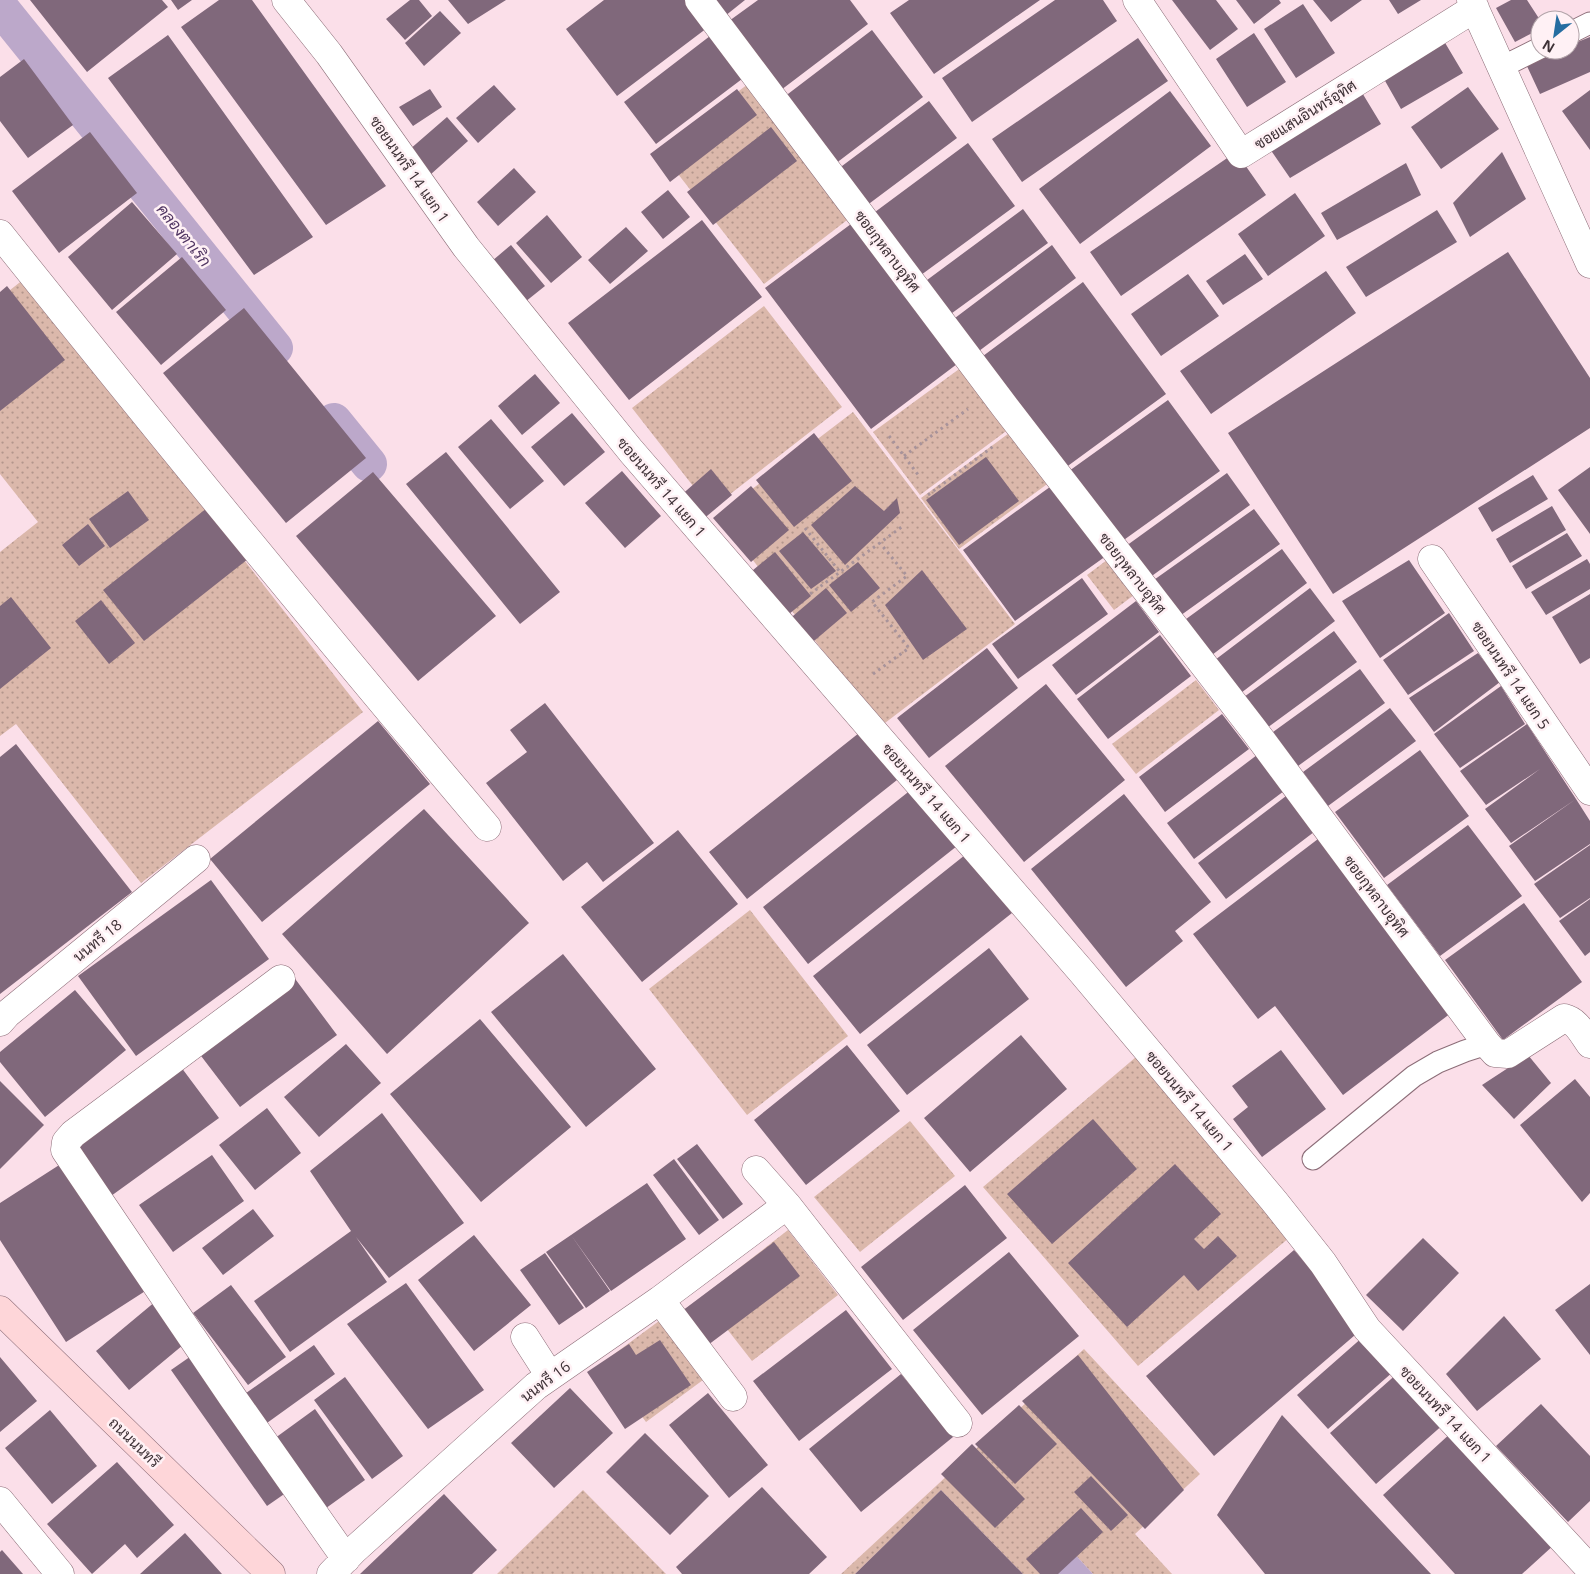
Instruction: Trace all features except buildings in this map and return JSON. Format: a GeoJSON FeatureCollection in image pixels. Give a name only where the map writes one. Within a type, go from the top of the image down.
{"type":"FeatureCollection","features":[{"type":"Feature","properties":{"kind":"street","name":"ซอยนนทรี 14 แยก 1"},"geometry":{"type":"LineString","coordinates":[[286,0],[329,54],[466,248],[631,452],[1081,971],[1267,1193],[1323,1263],[1367,1329],[1588,1569]]}},
{"type":"Feature","properties":{"kind":"street","name":"ซอยกุหลาบอุทิศ"},"geometry":{"type":"LineString","coordinates":[[699,0],[1005,407],[1254,730],[1487,1044],[1495,1053],[1508,1054],[1564,1018],[1572,1020],[1590,1044]]}},
{"type":"Feature","properties":{"kind":"street","name":"ซอยแสนอินทร์อุทิศ"},"geometry":{"type":"LineString","coordinates":[[1137,0],[1241,154],[1473,4],[1590,264]]}},
{"type":"Feature","properties":{"kind":"street"},"geometry":{"type":"LineString","coordinates":[[0,234],[147,416],[487,827]]}},
{"type":"Feature","properties":{"kind":"street","name":"ซอยนนทรี 14 แยก 5"},"geometry":{"type":"LineString","coordinates":[[1432,559],[1590,791]]}},
{"type":"Feature","properties":{"kind":"street","name":"นนทรี 18"},"geometry":{"type":"LineString","coordinates":[[0,1022],[7,1014],[196,860]]}},
{"type":"Feature","properties":{"kind":"street"},"geometry":{"type":"LineString","coordinates":[[281,979],[73,1134],[66,1142],[65,1150],[233,1398],[338,1566]]}},
{"type":"Feature","properties":{"kind":"street"},"geometry":{"type":"LineString","coordinates":[[756,1170],[782,1208],[958,1423]]}},
{"type":"Feature","properties":{"kind":"street","name":"นนทรี 16"},"geometry":{"type":"LineString","coordinates":[[338,1566],[536,1386],[660,1300],[782,1208]]}},
{"type":"Feature","properties":{"kind":"street"},"geometry":{"type":"LineString","coordinates":[[660,1300],[733,1397]]}},
{"type":"Feature","properties":{"kind":"street","name":"ถนนนนทรี"},"geometry":{"type":"LineString","coordinates":[[0,1310],[271,1574]]}},
{"type":"Feature","properties":{"kind":"street"},"geometry":{"type":"LineString","coordinates":[[525,1337],[550,1376]]}},
{"type":"Feature","properties":{"kind":"street"},"geometry":{"type":"LineString","coordinates":[[0,1501],[60,1574]]}},
{"type":"Feature","properties":{"kind":"lane"},"geometry":{"type":"LineString","coordinates":[[1502,67],[1530,53]]}},
{"type":"Feature","properties":{"kind":"lane"},"geometry":{"type":"LineString","coordinates":[[1313,1159],[1414,1076],[1438,1062],[1487,1044]]}},
{"type":"Feature","properties":{"kind":"path"},"geometry":{"type":"LineString","coordinates":[[904,456],[974,405]]}},
{"type":"Feature","properties":{"kind":"path"},"geometry":{"type":"LineString","coordinates":[[889,436],[919,476]]}},
{"type":"Feature","properties":{"kind":"path"},"geometry":{"type":"LineString","coordinates":[[928,495],[998,443]]}},
{"type":"Feature","properties":{"kind":"path"},"geometry":{"type":"LineString","coordinates":[[810,594],[903,526]]}},
{"type":"Feature","properties":{"kind":"path"},"geometry":{"type":"LineString","coordinates":[[805,528],[840,572]]}},
{"type":"Feature","properties":{"kind":"path"},"geometry":{"type":"LineString","coordinates":[[873,674],[909,648],[872,602],[906,576],[880,543]]}},
{"type":"Feature","properties":{"kind":"shaded area"},"geometry":{"type":"Polygon","coordinates":[[[748,84],[851,217],[764,284],[660,151],[748,84]]]}},
{"type":"Feature","properties":{"kind":"shaded area"},"geometry":{"type":"Polygon","coordinates":[[[24,279],[363,712],[141,883],[16,724],[0,736],[0,552],[38,522],[0,474],[0,298],[24,279]]]}},
{"type":"Feature","properties":{"kind":"shaded area"},"geometry":{"type":"Polygon","coordinates":[[[764,306],[842,407],[711,509],[632,408],[764,306]]]}},
{"type":"Feature","properties":{"kind":"shaded area"},"geometry":{"type":"Polygon","coordinates":[[[966,364],[1013,426],[920,495],[873,432],[966,364]]]}},
{"type":"Feature","properties":{"kind":"shaded area"},"geometry":{"type":"Polygon","coordinates":[[[853,412],[1015,624],[881,726],[718,515],[853,412]]]}},
{"type":"Feature","properties":{"kind":"shaded area"},"geometry":{"type":"Polygon","coordinates":[[[1016,428],[1054,479],[959,549],[921,498],[1016,428]]]}},
{"type":"Feature","properties":{"kind":"shaded area"},"geometry":{"type":"Polygon","coordinates":[[[1107,560],[1134,595],[1114,610],[1087,575],[1107,560]]]}},
{"type":"Feature","properties":{"kind":"shaded area"},"geometry":{"type":"Polygon","coordinates":[[[1196,680],[1219,710],[1136,774],[1112,744],[1196,680]]]}},
{"type":"Feature","properties":{"kind":"shaded area"},"geometry":{"type":"Polygon","coordinates":[[[750,910],[848,1036],[747,1115],[649,989],[750,910]]]}},
{"type":"Feature","properties":{"kind":"shaded area"},"geometry":{"type":"Polygon","coordinates":[[[1136,1057],[1290,1237],[1138,1366],[983,1187],[1136,1057]]]}},
{"type":"Feature","properties":{"kind":"shaded area"},"geometry":{"type":"Polygon","coordinates":[[[910,1121],[955,1176],[860,1252],[814,1197],[910,1121]]]}},
{"type":"Feature","properties":{"kind":"shaded area"},"geometry":{"type":"Polygon","coordinates":[[[788,1230],[838,1295],[752,1361],[702,1297],[788,1230]]]}},
{"type":"Feature","properties":{"kind":"shaded area"},"geometry":{"type":"Polygon","coordinates":[[[659,1321],[703,1380],[646,1422],[602,1363],[659,1321]]]}},
{"type":"Feature","properties":{"kind":"shaded area"},"geometry":{"type":"Polygon","coordinates":[[[1084,1349],[1200,1474],[1135,1534],[1172,1574],[1093,1574],[1071,1550],[1055,1574],[1023,1574],[941,1490],[855,1574],[841,1574],[1084,1349]]]}},
{"type":"Feature","properties":{"kind":"shaded area"},"geometry":{"type":"Polygon","coordinates":[[[583,1490],[666,1574],[497,1574],[583,1490]]]}},
{"type":"Feature","properties":{"kind":"shaded area"},"geometry":{"type":"Polygon","coordinates":[[[1071,1550],[1093,1574],[1055,1574],[1071,1550]]]}},
{"type":"Feature","properties":{"kind":"waterway","name":"คลองตาเริก"},"geometry":{"type":"LineString","coordinates":[[0,7],[275,348]]}},
{"type":"Feature","properties":{"kind":"waterway","name":"คลองตาเริก"},"geometry":{"type":"LineString","coordinates":[[334,421],[369,464]]}}]}
